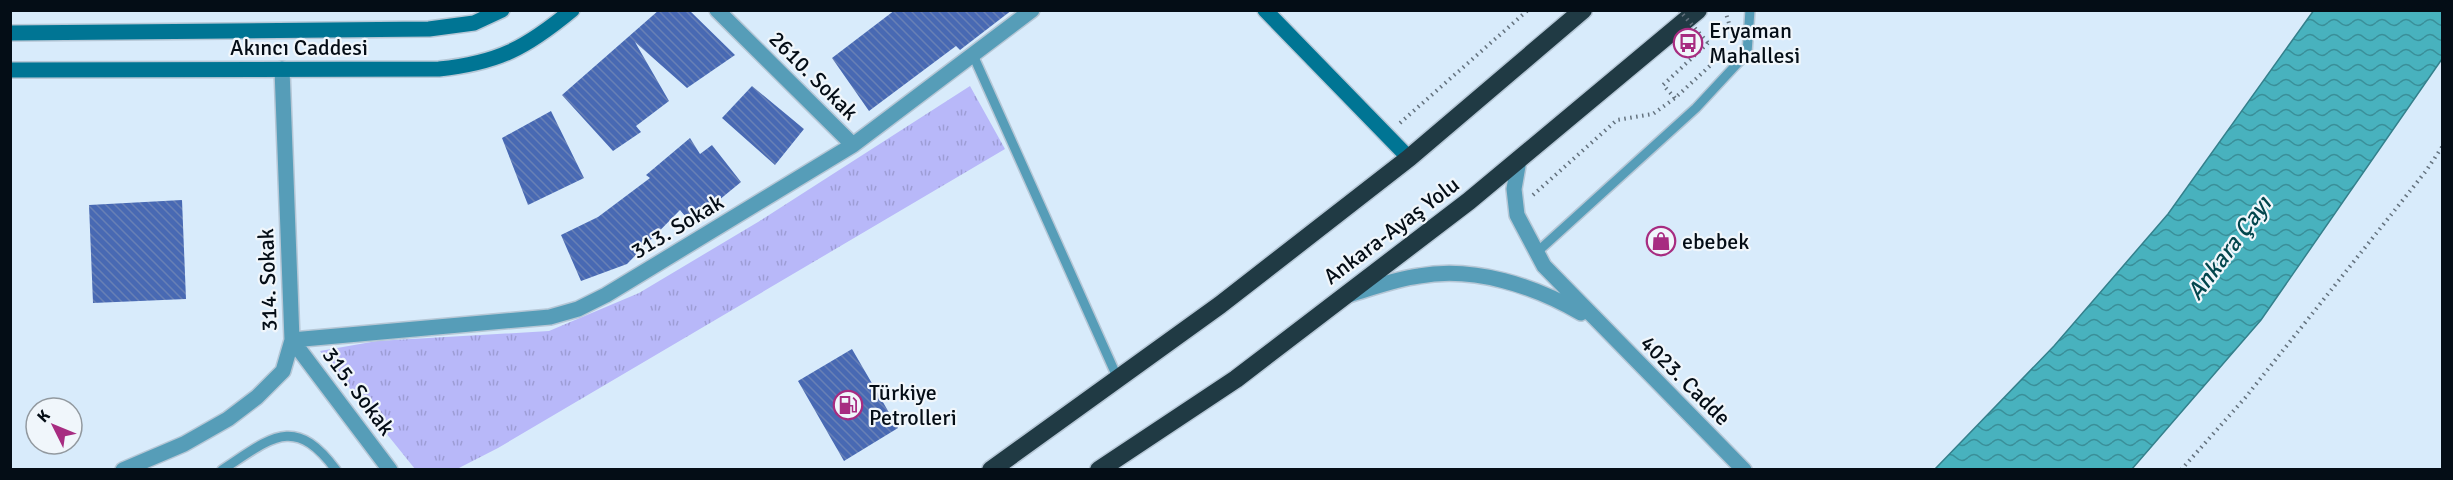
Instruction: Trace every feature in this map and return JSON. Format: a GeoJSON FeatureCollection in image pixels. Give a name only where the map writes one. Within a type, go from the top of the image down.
{"type":"FeatureCollection","features":[{"type":"Feature","properties":{"kind":"highway","name":"Ankara-Ayaş Yolu"},"geometry":{"type":"LineString","coordinates":[[991,470],[1220,305],[1408,158],[1583,10]]}},
{"type":"Feature","properties":{"kind":"highway","name":"Ankara-Ayaş Yolu"},"geometry":{"type":"LineString","coordinates":[[1099,470],[1236,379],[1469,201],[1698,10]]}},
{"type":"Feature","properties":{"kind":"street","name":"Akıncı Caddesi"},"geometry":{"type":"LineString","coordinates":[[10,33],[429,29],[474,23],[502,10]]}},
{"type":"Feature","properties":{"kind":"street","name":"Akıncı Caddesi"},"geometry":{"type":"LineString","coordinates":[[10,70],[439,69],[494,60],[541,36],[572,10]]}},
{"type":"Feature","properties":{"kind":"street","name":"2610. Sokak"},"geometry":{"type":"LineString","coordinates":[[717,10],[853,145]]}},
{"type":"Feature","properties":{"kind":"street","name":"313. Sokak"},"geometry":{"type":"LineString","coordinates":[[292,340],[550,316],[578,309],[606,295],[853,145],[1032,10]]}},
{"type":"Feature","properties":{"kind":"street"},"geometry":{"type":"LineString","coordinates":[[1266,10],[1408,158]]}},
{"type":"Feature","properties":{"kind":"street","name":"314. Sokak"},"geometry":{"type":"LineString","coordinates":[[123,470],[184,444],[228,420],[257,397],[282,371],[292,340],[282,69]]}},
{"type":"Feature","properties":{"kind":"street","name":"4023. Cadde"},"geometry":{"type":"LineString","coordinates":[[1519,160],[1514,189],[1517,210],[1544,266],[1744,470]]}},
{"type":"Feature","properties":{"kind":"street","name":"4023. Cadde"},"geometry":{"type":"LineString","coordinates":[[1345,296],[1419,276],[1459,273],[1500,280],[1555,297],[1597,322]]}},
{"type":"Feature","properties":{"kind":"street","name":"315. Sokak"},"geometry":{"type":"LineString","coordinates":[[292,340],[390,470]]}},
{"type":"Feature","properties":{"kind":"lane"},"geometry":{"type":"LineString","coordinates":[[1536,253],[1696,108],[1748,53],[1750,10]]}},
{"type":"Feature","properties":{"kind":"lane"},"geometry":{"type":"LineString","coordinates":[[973,55],[1118,379]]}},
{"type":"Feature","properties":{"kind":"lane"},"geometry":{"type":"LineString","coordinates":[[222,470],[270,440],[290,436],[310,441],[336,470]]}},
{"type":"Feature","properties":{"kind":"path"},"geometry":{"type":"LineString","coordinates":[[1386,135],[1528,10]]}},
{"type":"Feature","properties":{"kind":"path"},"geometry":{"type":"LineString","coordinates":[[1675,98],[1663,85],[1708,43],[1679,10]]}},
{"type":"Feature","properties":{"kind":"path"},"geometry":{"type":"LineString","coordinates":[[1725,10],[1734,41]]}},
{"type":"Feature","properties":{"kind":"path"},"geometry":{"type":"LineString","coordinates":[[1517,210],[1617,120],[1653,114],[1675,98],[1719,58]]}},
{"type":"Feature","properties":{"kind":"path"},"geometry":{"type":"LineString","coordinates":[[2181,470],[2245,398],[2426,171],[2442,147]]}},
{"type":"Feature","properties":{"kind":"green space"},"geometry":{"type":"Polygon","coordinates":[[[970,86],[1005,149],[498,448],[457,469],[415,469],[320,351],[377,341],[549,331],[639,293],[758,222],[970,86]]]}},
{"type":"Feature","properties":{"kind":"water","name":"Ankara Çayı"},"geometry":{"type":"Polygon","coordinates":[[[2314,10],[2442,11],[2442,59],[2261,320],[2132,469],[1935,469],[2054,346],[2168,214],[2314,10]]]}},
{"type":"Feature","properties":{"kind":"building"},"geometry":{"type":"Polygon","coordinates":[[[659,10],[689,10],[735,55],[687,88],[635,42],[669,101],[636,126],[641,132],[613,151],[562,95],[659,10]]]}},
{"type":"Feature","properties":{"kind":"building"},"geometry":{"type":"Polygon","coordinates":[[[895,10],[1012,10],[960,50],[956,46],[869,111],[832,58],[895,10]]]}},
{"type":"Feature","properties":{"kind":"building"},"geometry":{"type":"Polygon","coordinates":[[[752,86],[804,129],[775,165],[722,118],[752,86]]]}},
{"type":"Feature","properties":{"kind":"building"},"geometry":{"type":"Polygon","coordinates":[[[551,111],[584,178],[528,205],[502,138],[551,111]]]}},
{"type":"Feature","properties":{"kind":"building"},"geometry":{"type":"Polygon","coordinates":[[[690,138],[700,154],[712,145],[741,182],[713,205],[685,216],[680,210],[627,264],[581,281],[561,235],[598,217],[650,178],[646,175],[690,138]]]}},
{"type":"Feature","properties":{"kind":"building"},"geometry":{"type":"Polygon","coordinates":[[[182,200],[186,299],[93,303],[89,205],[182,200]]]}},
{"type":"Feature","properties":{"kind":"building"},"geometry":{"type":"Polygon","coordinates":[[[852,349],[898,428],[844,461],[798,381],[852,349]]]}},
{"type":"Feature","properties":{"kind":"place","name":"Eryaman Mahallesi"},"geometry":{"type":"Point","coordinates":[1688,43]}},
{"type":"Feature","properties":{"kind":"place","name":"ebebek"},"geometry":{"type":"Point","coordinates":[1661,241]}},
{"type":"Feature","properties":{"kind":"place","name":"Türkiye Petrolleri"},"geometry":{"type":"Point","coordinates":[848,405]}}]}
